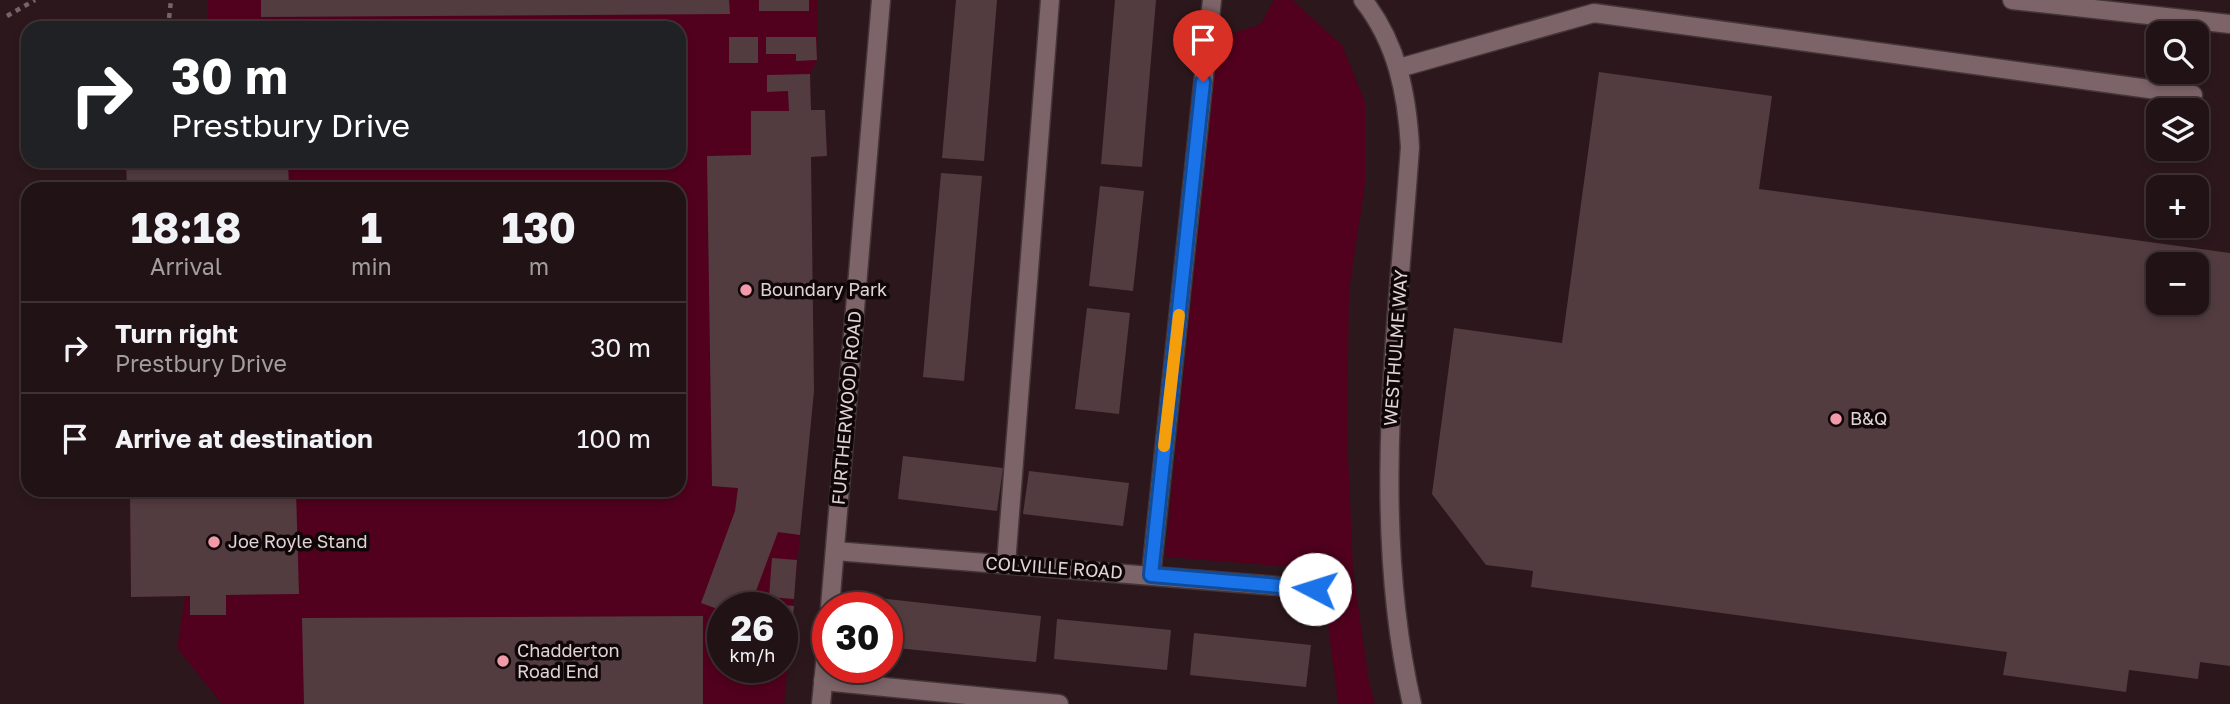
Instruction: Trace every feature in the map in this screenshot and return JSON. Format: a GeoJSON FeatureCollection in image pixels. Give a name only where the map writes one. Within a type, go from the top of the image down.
{"type":"FeatureCollection","features":[{"type":"Feature","properties":{"kind":"street","name":"FURTHERWOOD ROAD"},"geometry":{"type":"LineString","coordinates":[[831,592],[881,0]]}},
{"type":"Feature","properties":{"kind":"street"},"geometry":{"type":"LineString","coordinates":[[1006,564],[1050,0]]}},
{"type":"Feature","properties":{"kind":"street"},"geometry":{"type":"LineString","coordinates":[[1151,575],[1212,0]]}},
{"type":"Feature","properties":{"kind":"street","name":"WESTHULME WAY"},"geometry":{"type":"LineString","coordinates":[[1363,0],[1386,38],[1408,104],[1410,147],[1388,503],[1394,605],[1412,704]]}},
{"type":"Feature","properties":{"kind":"street"},"geometry":{"type":"LineString","coordinates":[[2012,0],[2230,24]]}},
{"type":"Feature","properties":{"kind":"street"},"geometry":{"type":"LineString","coordinates":[[1398,68],[1594,13],[2193,95]]}},
{"type":"Feature","properties":{"kind":"street","name":"COLVILLE ROAD"},"geometry":{"type":"LineString","coordinates":[[835,551],[1315,589]]}},
{"type":"Feature","properties":{"kind":"street"},"geometry":{"type":"LineString","coordinates":[[821,704],[823,683]]}},
{"type":"Feature","properties":{"kind":"street"},"geometry":{"type":"LineString","coordinates":[[844,683],[1059,704]]}},
{"type":"Feature","properties":{"kind":"path"},"geometry":{"type":"LineString","coordinates":[[7,16],[35,0]]}},
{"type":"Feature","properties":{"kind":"path"},"geometry":{"type":"LineString","coordinates":[[169,21],[171,0]]}},
{"type":"Feature","properties":{"kind":"shaded area","name":"Boundary Park"},"geometry":{"type":"Polygon","coordinates":[[[208,0],[817,0],[817,60],[810,74],[811,110],[825,110],[827,156],[811,157],[800,535],[795,592],[707,592],[707,683],[786,683],[784,704],[222,704],[177,648],[185,596],[131,597],[130,497],[686,497],[686,182],[127,182],[126,168],[686,168],[686,21],[208,21],[208,0]]]}},
{"type":"Feature","properties":{"kind":"shaded area"},"geometry":{"type":"Polygon","coordinates":[[[1274,0],[1292,0],[1342,45],[1365,102],[1365,184],[1349,290],[1347,431],[1353,570],[1369,682],[1375,704],[1338,704],[1321,569],[1165,557],[1218,37],[1260,25],[1274,0]]]}},
{"type":"Feature","properties":{"kind":"building"},"geometry":{"type":"Polygon","coordinates":[[[261,0],[729,0],[730,14],[261,17],[261,0]]]}},
{"type":"Feature","properties":{"kind":"building"},"geometry":{"type":"Polygon","coordinates":[[[759,0],[809,0],[809,11],[759,11],[759,0]]]}},
{"type":"Feature","properties":{"kind":"building"},"geometry":{"type":"Polygon","coordinates":[[[956,0],[997,0],[984,161],[942,158],[956,0]]]}},
{"type":"Feature","properties":{"kind":"building"},"geometry":{"type":"Polygon","coordinates":[[[1115,0],[1156,0],[1142,167],[1101,164],[1115,0]]]}},
{"type":"Feature","properties":{"kind":"building"},"geometry":{"type":"Polygon","coordinates":[[[729,37],[758,37],[758,63],[729,63],[729,37]]]}},
{"type":"Feature","properties":{"kind":"building"},"geometry":{"type":"Polygon","coordinates":[[[766,37],[816,37],[817,60],[796,61],[796,54],[766,54],[766,37]]]}},
{"type":"Feature","properties":{"kind":"building","name":"B&Q"},"geometry":{"type":"Polygon","coordinates":[[[1599,72],[1772,96],[1759,189],[2230,253],[2230,666],[2200,662],[2198,679],[2129,670],[2126,692],[2003,675],[2007,652],[1531,587],[1533,571],[1486,565],[1432,494],[1454,328],[1562,343],[1599,72]]]}},
{"type":"Feature","properties":{"kind":"building"},"geometry":{"type":"Polygon","coordinates":[[[810,74],[811,110],[825,110],[827,156],[811,157],[814,391],[800,535],[778,532],[756,592],[707,592],[707,605],[701,603],[735,511],[738,488],[712,486],[707,156],[751,155],[751,111],[789,111],[788,91],[767,92],[767,75],[810,74]]]}},
{"type":"Feature","properties":{"kind":"building"},"geometry":{"type":"Polygon","coordinates":[[[126,168],[288,168],[289,182],[127,182],[126,168]]]}},
{"type":"Feature","properties":{"kind":"building"},"geometry":{"type":"Polygon","coordinates":[[[941,173],[982,176],[964,381],[923,377],[941,173]]]}},
{"type":"Feature","properties":{"kind":"building"},"geometry":{"type":"Polygon","coordinates":[[[1100,186],[1144,191],[1133,291],[1089,286],[1100,186]]]}},
{"type":"Feature","properties":{"kind":"building"},"geometry":{"type":"Polygon","coordinates":[[[1087,308],[1130,313],[1119,414],[1075,409],[1087,308]]]}},
{"type":"Feature","properties":{"kind":"building"},"geometry":{"type":"Polygon","coordinates":[[[903,456],[1003,468],[997,511],[898,499],[903,456]]]}},
{"type":"Feature","properties":{"kind":"building"},"geometry":{"type":"Polygon","coordinates":[[[1029,471],[1129,483],[1123,526],[1023,514],[1029,471]]]}},
{"type":"Feature","properties":{"kind":"building","name":"Joe Royle Stand"},"geometry":{"type":"Polygon","coordinates":[[[130,497],[296,497],[299,594],[226,595],[226,615],[190,615],[190,596],[131,597],[130,497]]]}},
{"type":"Feature","properties":{"kind":"building"},"geometry":{"type":"Polygon","coordinates":[[[772,558],[797,560],[795,592],[769,592],[772,558]]]}},
{"type":"Feature","properties":{"kind":"building"},"geometry":{"type":"Polygon","coordinates":[[[903,601],[1041,616],[1036,662],[903,649],[903,601]]]}},
{"type":"Feature","properties":{"kind":"building","name":"Chadderton Road End"},"geometry":{"type":"Polygon","coordinates":[[[703,616],[703,704],[304,704],[302,618],[703,616]]]}},
{"type":"Feature","properties":{"kind":"building"},"geometry":{"type":"Polygon","coordinates":[[[1057,619],[1171,630],[1167,670],[1054,659],[1057,619]]]}},
{"type":"Feature","properties":{"kind":"building"},"geometry":{"type":"Polygon","coordinates":[[[1194,633],[1311,645],[1306,687],[1190,675],[1194,633]]]}},
{"type":"Feature","properties":{"kind":"slow traffic"},"geometry":{"type":"LineString","coordinates":[[1164,446],[1179,315]]}},
{"type":"Feature","properties":{"kind":"place","name":"Boundary Park"},"geometry":{"type":"Point","coordinates":[746,290]}},
{"type":"Feature","properties":{"kind":"place","name":"B&Q"},"geometry":{"type":"Point","coordinates":[1836,419]}},
{"type":"Feature","properties":{"kind":"place","name":"Joe Royle Stand"},"geometry":{"type":"Point","coordinates":[214,542]}},
{"type":"Feature","properties":{"kind":"place","name":"Chadderton Road End"},"geometry":{"type":"Point","coordinates":[503,661]}},
{"type":"Feature","properties":{"kind":"route"},"geometry":{"type":"LineString","coordinates":[[1203,82],[1151,575],[1315,589]]}}]}
